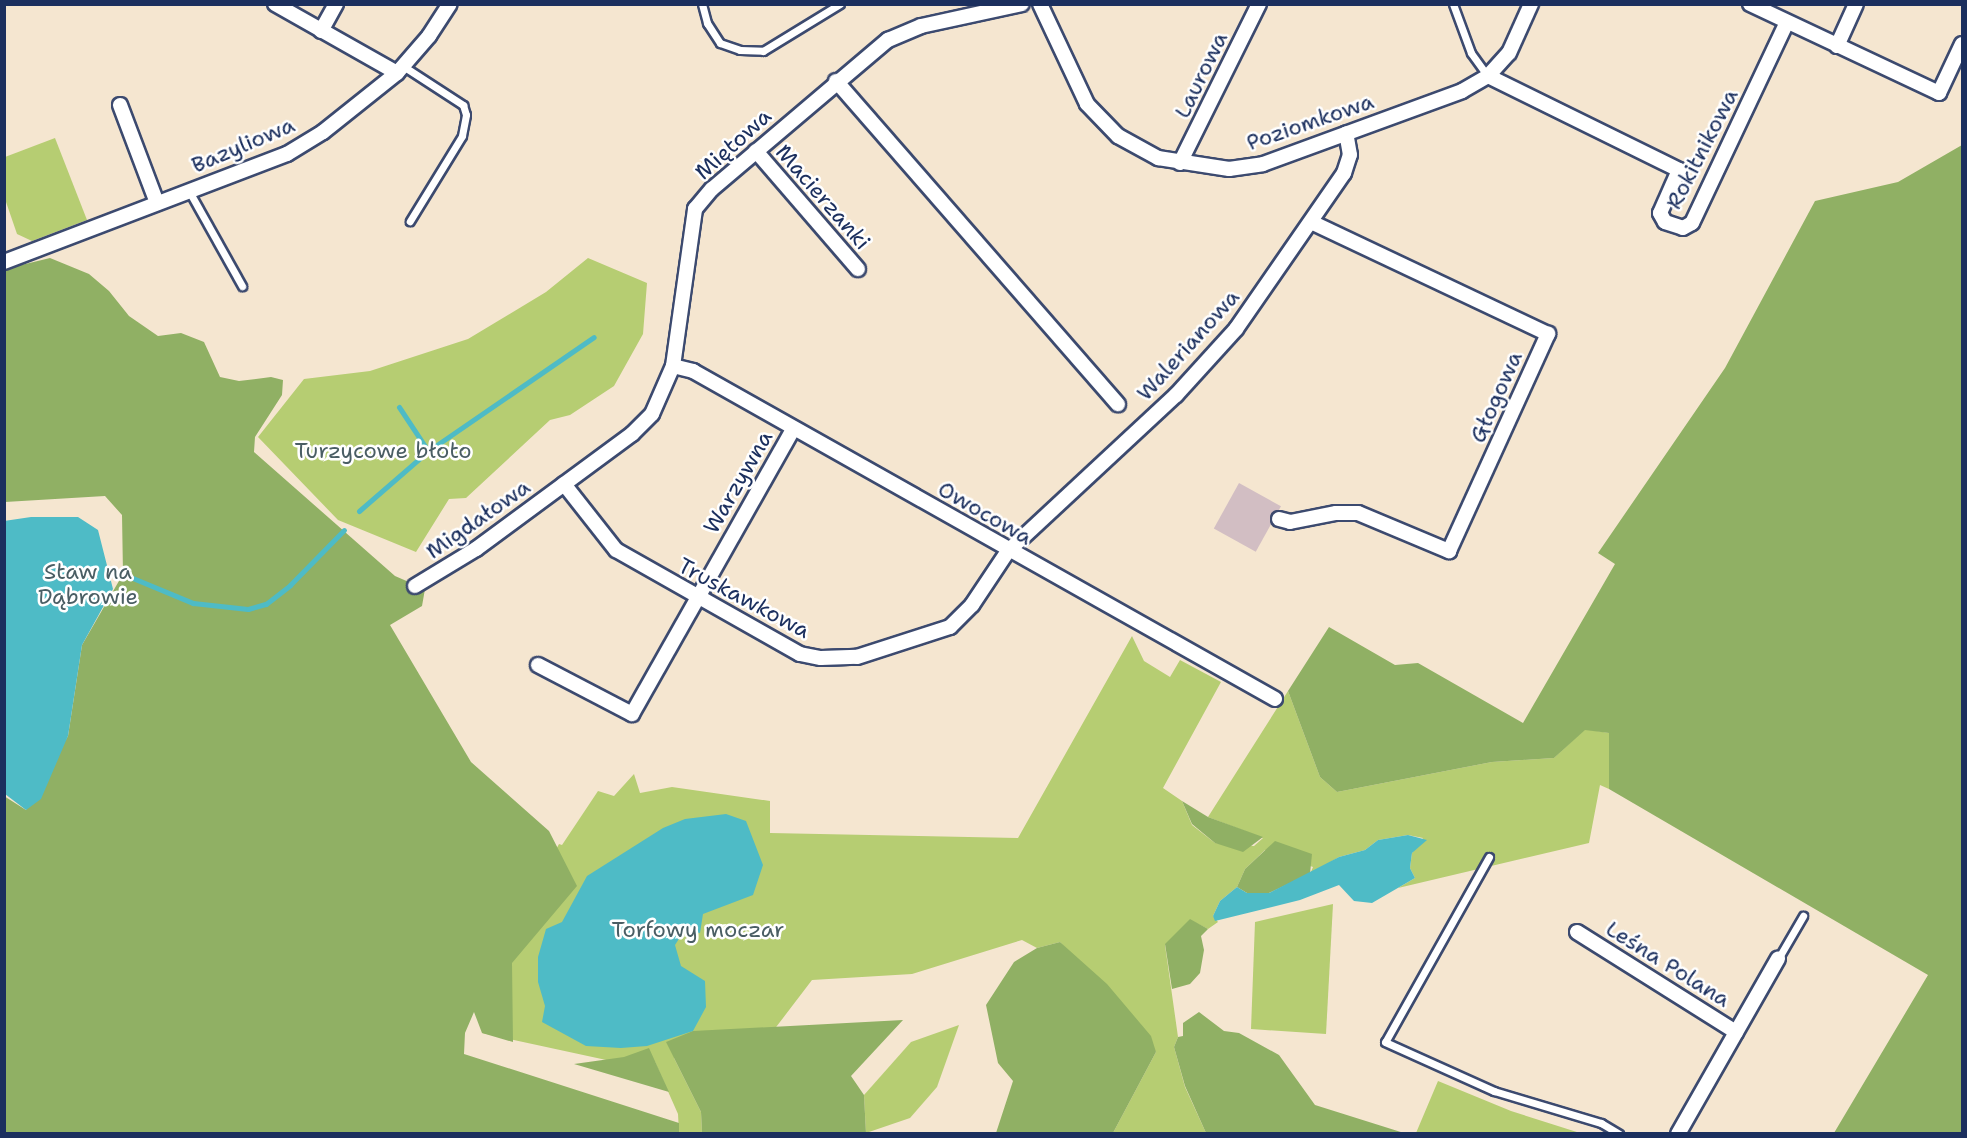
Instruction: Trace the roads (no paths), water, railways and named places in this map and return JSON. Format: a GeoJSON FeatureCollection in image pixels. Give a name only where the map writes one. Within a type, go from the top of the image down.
{"type":"FeatureCollection","features":[{"type":"Feature","properties":{"kind":"street"},"geometry":{"type":"LineString","coordinates":[[275,4],[321,31],[400,69]]}},
{"type":"Feature","properties":{"kind":"street"},"geometry":{"type":"LineString","coordinates":[[321,31],[336,4]]}},
{"type":"Feature","properties":{"kind":"street","name":"Bazyliowa"},"geometry":{"type":"LineString","coordinates":[[4,262],[287,154],[323,132],[400,69],[450,4]]}},
{"type":"Feature","properties":{"kind":"street","name":"Miętowa"},"geometry":{"type":"LineString","coordinates":[[564,484],[639,428],[652,414],[673,366],[696,209],[712,189],[873,49],[901,33],[1022,4]]}},
{"type":"Feature","properties":{"kind":"street","name":"Poziomkowa"},"geometry":{"type":"LineString","coordinates":[[1040,4],[1087,104],[1138,149],[1180,163],[1229,169],[1263,164],[1462,91],[1488,76],[1509,53],[1532,4]]}},
{"type":"Feature","properties":{"kind":"street","name":"Laurowa"},"geometry":{"type":"LineString","coordinates":[[1180,163],[1259,4]]}},
{"type":"Feature","properties":{"kind":"street"},"geometry":{"type":"LineString","coordinates":[[1750,4],[1939,93],[1962,44]]}},
{"type":"Feature","properties":{"kind":"street"},"geometry":{"type":"LineString","coordinates":[[1837,45],[1856,4]]}},
{"type":"Feature","properties":{"kind":"street","name":"Rokitnikowa"},"geometry":{"type":"LineString","coordinates":[[1488,76],[1679,170],[1660,213],[1665,222],[1683,228],[1692,223],[1787,22]]}},
{"type":"Feature","properties":{"kind":"street","name":"Walerianowa"},"geometry":{"type":"LineString","coordinates":[[836,81],[1118,404]]}},
{"type":"Feature","properties":{"kind":"street"},"geometry":{"type":"LineString","coordinates":[[120,105],[157,203]]}},
{"type":"Feature","properties":{"kind":"street","name":"Walerianowa"},"geometry":{"type":"LineString","coordinates":[[1008,550],[1176,395],[1236,329],[1313,223],[1344,173],[1350,155],[1346,133]]}},
{"type":"Feature","properties":{"kind":"street","name":"Macierzanki"},"geometry":{"type":"LineString","coordinates":[[756,151],[858,270]]}},
{"type":"Feature","properties":{"kind":"street","name":"Głogowa"},"geometry":{"type":"LineString","coordinates":[[1280,519],[1290,522],[1358,513],[1449,551],[1548,334],[1313,223]]}},
{"type":"Feature","properties":{"kind":"street","name":"Owocowa"},"geometry":{"type":"LineString","coordinates":[[673,366],[693,371],[1275,699]]}},
{"type":"Feature","properties":{"kind":"street","name":"Warzywna"},"geometry":{"type":"LineString","coordinates":[[538,665],[632,714],[695,598],[793,429]]}},
{"type":"Feature","properties":{"kind":"street","name":"Truskawkowa"},"geometry":{"type":"LineString","coordinates":[[564,484],[616,549],[695,598],[780,646],[800,654],[841,659],[914,641],[950,627],[972,605],[1008,550]]}},
{"type":"Feature","properties":{"kind":"street","name":"Migdałowa"},"geometry":{"type":"LineString","coordinates":[[415,586],[476,549],[564,484]]}},
{"type":"Feature","properties":{"kind":"street","name":"Leśna Polana"},"geometry":{"type":"LineString","coordinates":[[1576,932],[1736,1032]]}},
{"type":"Feature","properties":{"kind":"street","name":"Leśna Polana"},"geometry":{"type":"LineString","coordinates":[[1678,1134],[1778,959]]}},
{"type":"Feature","properties":{"kind":"lane"},"geometry":{"type":"LineString","coordinates":[[702,4],[707,23],[720,43],[740,50],[763,51],[840,4]]}},
{"type":"Feature","properties":{"kind":"lane"},"geometry":{"type":"LineString","coordinates":[[1453,4],[1471,53],[1488,76]]}},
{"type":"Feature","properties":{"kind":"lane"},"geometry":{"type":"LineString","coordinates":[[400,69],[463,105],[466,115],[462,136],[410,221]]}},
{"type":"Feature","properties":{"kind":"lane"},"geometry":{"type":"LineString","coordinates":[[189,191],[242,286]]}},
{"type":"Feature","properties":{"kind":"lane"},"geometry":{"type":"LineString","coordinates":[[1489,857],[1385,1042],[1494,1091],[1601,1124],[1619,1134]]}},
{"type":"Feature","properties":{"kind":"lane"},"geometry":{"type":"LineString","coordinates":[[1778,959],[1803,916]]}},
{"type":"Feature","properties":{"kind":"water"},"geometry":{"type":"Polygon","coordinates":[[[31,517],[78,517],[98,530],[113,589],[82,645],[68,736],[41,799],[26,810],[5,794],[4,521],[31,517]]]}},
{"type":"Feature","properties":{"kind":"water"},"geometry":{"type":"Polygon","coordinates":[[[726,814],[746,821],[763,865],[753,895],[703,914],[700,933],[684,931],[675,945],[681,966],[705,981],[706,1007],[693,1031],[647,1046],[621,1048],[586,1046],[542,1022],[545,1006],[538,982],[538,957],[546,929],[562,922],[587,876],[663,828],[685,819],[726,814]]]}},
{"type":"Feature","properties":{"kind":"water"},"geometry":{"type":"Polygon","coordinates":[[[1408,835],[1427,840],[1412,853],[1410,868],[1415,878],[1372,903],[1354,901],[1339,885],[1300,900],[1215,921],[1213,916],[1220,901],[1237,887],[1247,893],[1269,893],[1339,857],[1365,850],[1378,840],[1408,835]]]}},
{"type":"Feature","properties":{"kind":"waterway"},"geometry":{"type":"LineString","coordinates":[[359,511],[428,451],[594,337]]}},
{"type":"Feature","properties":{"kind":"waterway"},"geometry":{"type":"LineString","coordinates":[[399,407],[428,451]]}},
{"type":"Feature","properties":{"kind":"waterway"},"geometry":{"type":"LineString","coordinates":[[123,574],[193,603],[248,609],[266,604],[290,585],[344,530]]}},
{"type":"Feature","properties":{"kind":"park label","name":"Turzycowe błoto"},"geometry":{"type":"Point","coordinates":[383,451]}},
{"type":"Feature","properties":{"kind":"park label","name":"Staw na Dąbrowie"},"geometry":{"type":"Point","coordinates":[88,584]}},
{"type":"Feature","properties":{"kind":"park label","name":"Torfowy moczar"},"geometry":{"type":"Point","coordinates":[698,930]}}]}
